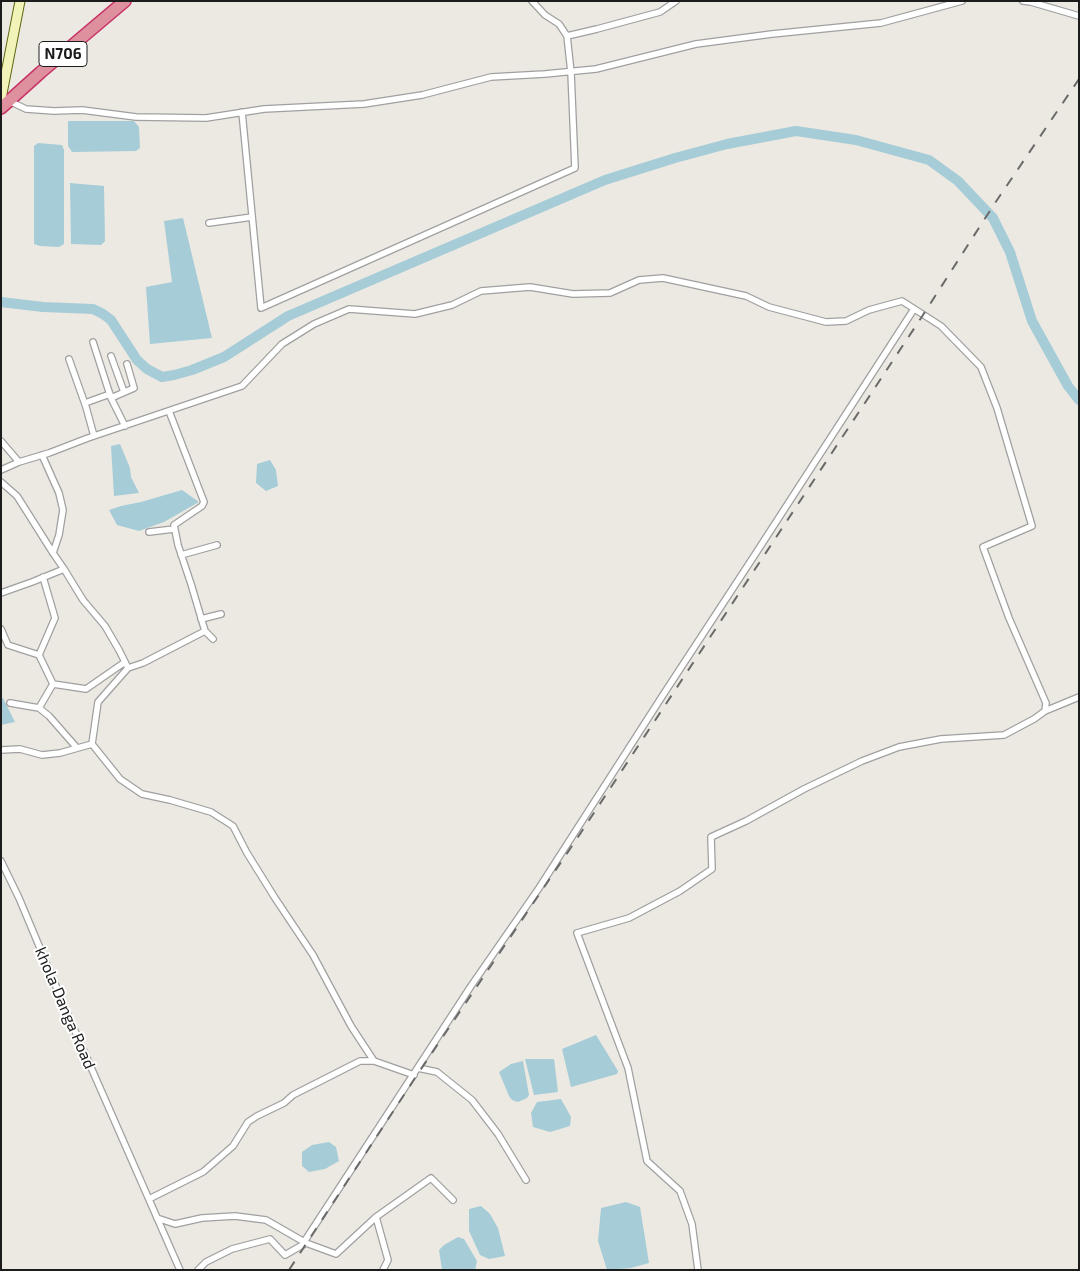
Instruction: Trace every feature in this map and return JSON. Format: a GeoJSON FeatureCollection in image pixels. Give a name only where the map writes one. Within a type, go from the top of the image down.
{"type":"FeatureCollection","features":[{"type":"Feature","properties":{"kind":"highway","name":"N706"},"geometry":{"type":"LineString","coordinates":[[4,103],[126,1]]}},
{"type":"Feature","properties":{"kind":"main road"},"geometry":{"type":"LineString","coordinates":[[4,103],[5,62],[20,1]]}},
{"type":"Feature","properties":{"kind":"street"},"geometry":{"type":"LineString","coordinates":[[242,112],[261,308],[576,168],[571,72],[566,36],[559,24],[545,15],[532,1]]}},
{"type":"Feature","properties":{"kind":"street"},"geometry":{"type":"LineString","coordinates":[[566,36],[597,30],[660,12],[676,1]]}},
{"type":"Feature","properties":{"kind":"street"},"geometry":{"type":"LineString","coordinates":[[4,103],[26,109],[82,110],[136,117],[206,118],[264,109],[364,104],[422,94],[491,77],[596,69],[696,44],[881,22],[962,1]]}},
{"type":"Feature","properties":{"kind":"street"},"geometry":{"type":"LineString","coordinates":[[1023,1],[1079,16]]}},
{"type":"Feature","properties":{"kind":"street"},"geometry":{"type":"LineString","coordinates":[[208,223],[252,217]]}},
{"type":"Feature","properties":{"kind":"street"},"geometry":{"type":"LineString","coordinates":[[1,470],[18,462],[242,386],[282,344],[314,324],[348,309],[415,314],[452,305],[481,291],[530,287],[573,294],[610,293],[639,280],[663,278],[746,296],[769,307],[826,322],[846,321],[869,310],[902,301],[941,326],[981,367],[997,408],[1032,526],[983,548],[1009,618],[1046,703],[1045,711]]}},
{"type":"Feature","properties":{"kind":"street"},"geometry":{"type":"LineString","coordinates":[[198,1270],[206,1262],[232,1249],[270,1239],[285,1255],[305,1243],[471,986],[539,888],[914,309]]}},
{"type":"Feature","properties":{"kind":"street"},"geometry":{"type":"LineString","coordinates":[[93,342],[110,396],[125,426]]}},
{"type":"Feature","properties":{"kind":"street"},"geometry":{"type":"LineString","coordinates":[[111,356],[124,392]]}},
{"type":"Feature","properties":{"kind":"street"},"geometry":{"type":"LineString","coordinates":[[69,359],[85,403],[94,436]]}},
{"type":"Feature","properties":{"kind":"street"},"geometry":{"type":"LineString","coordinates":[[85,403],[134,388],[127,364]]}},
{"type":"Feature","properties":{"kind":"street"},"geometry":{"type":"LineString","coordinates":[[169,411],[204,502],[202,506],[174,525],[174,529],[205,631],[212,640]]}},
{"type":"Feature","properties":{"kind":"street"},"geometry":{"type":"LineString","coordinates":[[1,441],[18,462]]}},
{"type":"Feature","properties":{"kind":"street"},"geometry":{"type":"LineString","coordinates":[[42,455],[64,510],[53,553]]}},
{"type":"Feature","properties":{"kind":"street"},"geometry":{"type":"LineString","coordinates":[[1,482],[17,496],[83,600],[105,626],[128,668]]}},
{"type":"Feature","properties":{"kind":"street"},"geometry":{"type":"LineString","coordinates":[[149,532],[174,529]]}},
{"type":"Feature","properties":{"kind":"street"},"geometry":{"type":"LineString","coordinates":[[181,555],[217,545]]}},
{"type":"Feature","properties":{"kind":"street"},"geometry":{"type":"LineString","coordinates":[[1,593],[64,569]]}},
{"type":"Feature","properties":{"kind":"street"},"geometry":{"type":"LineString","coordinates":[[43,577],[55,618],[39,655],[52,684]]}},
{"type":"Feature","properties":{"kind":"street"},"geometry":{"type":"LineString","coordinates":[[202,619],[221,614]]}},
{"type":"Feature","properties":{"kind":"street"},"geometry":{"type":"LineString","coordinates":[[1,629],[8,645],[39,655]]}},
{"type":"Feature","properties":{"kind":"street"},"geometry":{"type":"LineString","coordinates":[[205,631],[143,663],[128,668],[98,702],[92,744],[120,779],[142,794],[211,812],[233,826],[270,890],[313,955],[351,1026],[374,1061]]}},
{"type":"Feature","properties":{"kind":"street"},"geometry":{"type":"LineString","coordinates":[[52,684],[86,689],[125,662]]}},
{"type":"Feature","properties":{"kind":"street"},"geometry":{"type":"LineString","coordinates":[[39,708],[52,684]]}},
{"type":"Feature","properties":{"kind":"street"},"geometry":{"type":"LineString","coordinates":[[698,1270],[692,1224],[680,1191],[647,1161],[628,1068],[577,933],[629,918],[680,890],[712,869],[711,837],[862,761],[899,747],[941,739],[1004,735],[1045,711],[1079,697]]}},
{"type":"Feature","properties":{"kind":"street"},"geometry":{"type":"LineString","coordinates":[[10,703],[39,708],[49,716],[77,748]]}},
{"type":"Feature","properties":{"kind":"street"},"geometry":{"type":"LineString","coordinates":[[1,750],[20,749],[42,756],[92,744]]}},
{"type":"Feature","properties":{"kind":"street","name":"khola Danga Road"},"geometry":{"type":"LineString","coordinates":[[1,861],[19,898],[129,1156],[180,1270]]}},
{"type":"Feature","properties":{"kind":"street"},"geometry":{"type":"LineString","coordinates":[[148,1199],[203,1172],[232,1146],[248,1122],[257,1116],[284,1103],[293,1095],[360,1061],[374,1061],[414,1075]]}},
{"type":"Feature","properties":{"kind":"street"},"geometry":{"type":"LineString","coordinates":[[418,1068],[438,1072],[472,1100],[498,1134],[526,1180]]}},
{"type":"Feature","properties":{"kind":"street"},"geometry":{"type":"LineString","coordinates":[[157,1218],[175,1224],[202,1218],[235,1216],[266,1220],[305,1243],[336,1254],[376,1217],[431,1178],[453,1200]]}},
{"type":"Feature","properties":{"kind":"street"},"geometry":{"type":"LineString","coordinates":[[376,1217],[388,1260],[383,1270]]}},
{"type":"Feature","properties":{"kind":"water"},"geometry":{"type":"Polygon","coordinates":[[[68,121],[134,121],[139,127],[140,148],[136,151],[72,152],[68,146],[68,121]]]}},
{"type":"Feature","properties":{"kind":"water"},"geometry":{"type":"Polygon","coordinates":[[[38,143],[62,145],[64,150],[64,244],[59,247],[34,244],[34,146],[38,143]]]}},
{"type":"Feature","properties":{"kind":"water"},"geometry":{"type":"Polygon","coordinates":[[[70,183],[104,186],[105,241],[101,245],[71,244],[70,183]]]}},
{"type":"Feature","properties":{"kind":"water"},"geometry":{"type":"Polygon","coordinates":[[[183,218],[212,338],[150,344],[146,287],[172,282],[164,221],[183,218]]]}},
{"type":"Feature","properties":{"kind":"water"},"geometry":{"type":"Polygon","coordinates":[[[120,444],[130,468],[131,477],[139,493],[114,496],[111,446],[120,444]]]}},
{"type":"Feature","properties":{"kind":"water"},"geometry":{"type":"Polygon","coordinates":[[[270,460],[276,470],[278,486],[266,491],[256,483],[257,464],[270,460]]]}},
{"type":"Feature","properties":{"kind":"water"},"geometry":{"type":"Polygon","coordinates":[[[182,490],[199,502],[164,522],[139,531],[117,525],[109,510],[141,502],[182,490]]]}},
{"type":"Feature","properties":{"kind":"water"},"geometry":{"type":"Polygon","coordinates":[[[1,698],[3,698],[15,722],[1,725],[1,698]]]}},
{"type":"Feature","properties":{"kind":"water"},"geometry":{"type":"Polygon","coordinates":[[[596,1035],[618,1071],[617,1074],[571,1087],[562,1049],[596,1035]]]}},
{"type":"Feature","properties":{"kind":"water"},"geometry":{"type":"Polygon","coordinates":[[[525,1059],[554,1059],[558,1092],[534,1095],[525,1059]]]}},
{"type":"Feature","properties":{"kind":"water"},"geometry":{"type":"Polygon","coordinates":[[[523,1061],[529,1095],[518,1102],[512,1100],[509,1096],[499,1072],[511,1064],[523,1061]]]}},
{"type":"Feature","properties":{"kind":"water"},"geometry":{"type":"Polygon","coordinates":[[[561,1099],[571,1117],[570,1126],[550,1132],[533,1127],[531,1113],[537,1102],[561,1099]]]}},
{"type":"Feature","properties":{"kind":"water"},"geometry":{"type":"Polygon","coordinates":[[[329,1142],[336,1147],[339,1161],[325,1169],[309,1172],[302,1166],[302,1152],[312,1145],[329,1142]]]}},
{"type":"Feature","properties":{"kind":"water"},"geometry":{"type":"Polygon","coordinates":[[[626,1202],[640,1207],[649,1263],[631,1268],[607,1270],[598,1241],[601,1208],[626,1202]]]}},
{"type":"Feature","properties":{"kind":"water"},"geometry":{"type":"Polygon","coordinates":[[[481,1206],[490,1214],[498,1228],[505,1256],[489,1259],[480,1255],[469,1231],[469,1209],[481,1206]]]}},
{"type":"Feature","properties":{"kind":"water"},"geometry":{"type":"Polygon","coordinates":[[[458,1237],[464,1239],[477,1261],[475,1270],[442,1270],[439,1250],[458,1237]]]}},
{"type":"Feature","properties":{"kind":"waterway"},"geometry":{"type":"LineString","coordinates":[[1,302],[43,307],[93,309],[111,320],[137,360],[147,369],[162,377],[174,375],[224,357],[288,316],[605,180],[727,144],[796,131],[856,140],[929,160],[958,181],[993,218],[1010,252],[1032,321],[1068,386],[1079,400]]}},
{"type":"Feature","properties":{"kind":"railway"},"geometry":{"type":"LineString","coordinates":[[289,1270],[1079,79]]}}]}
